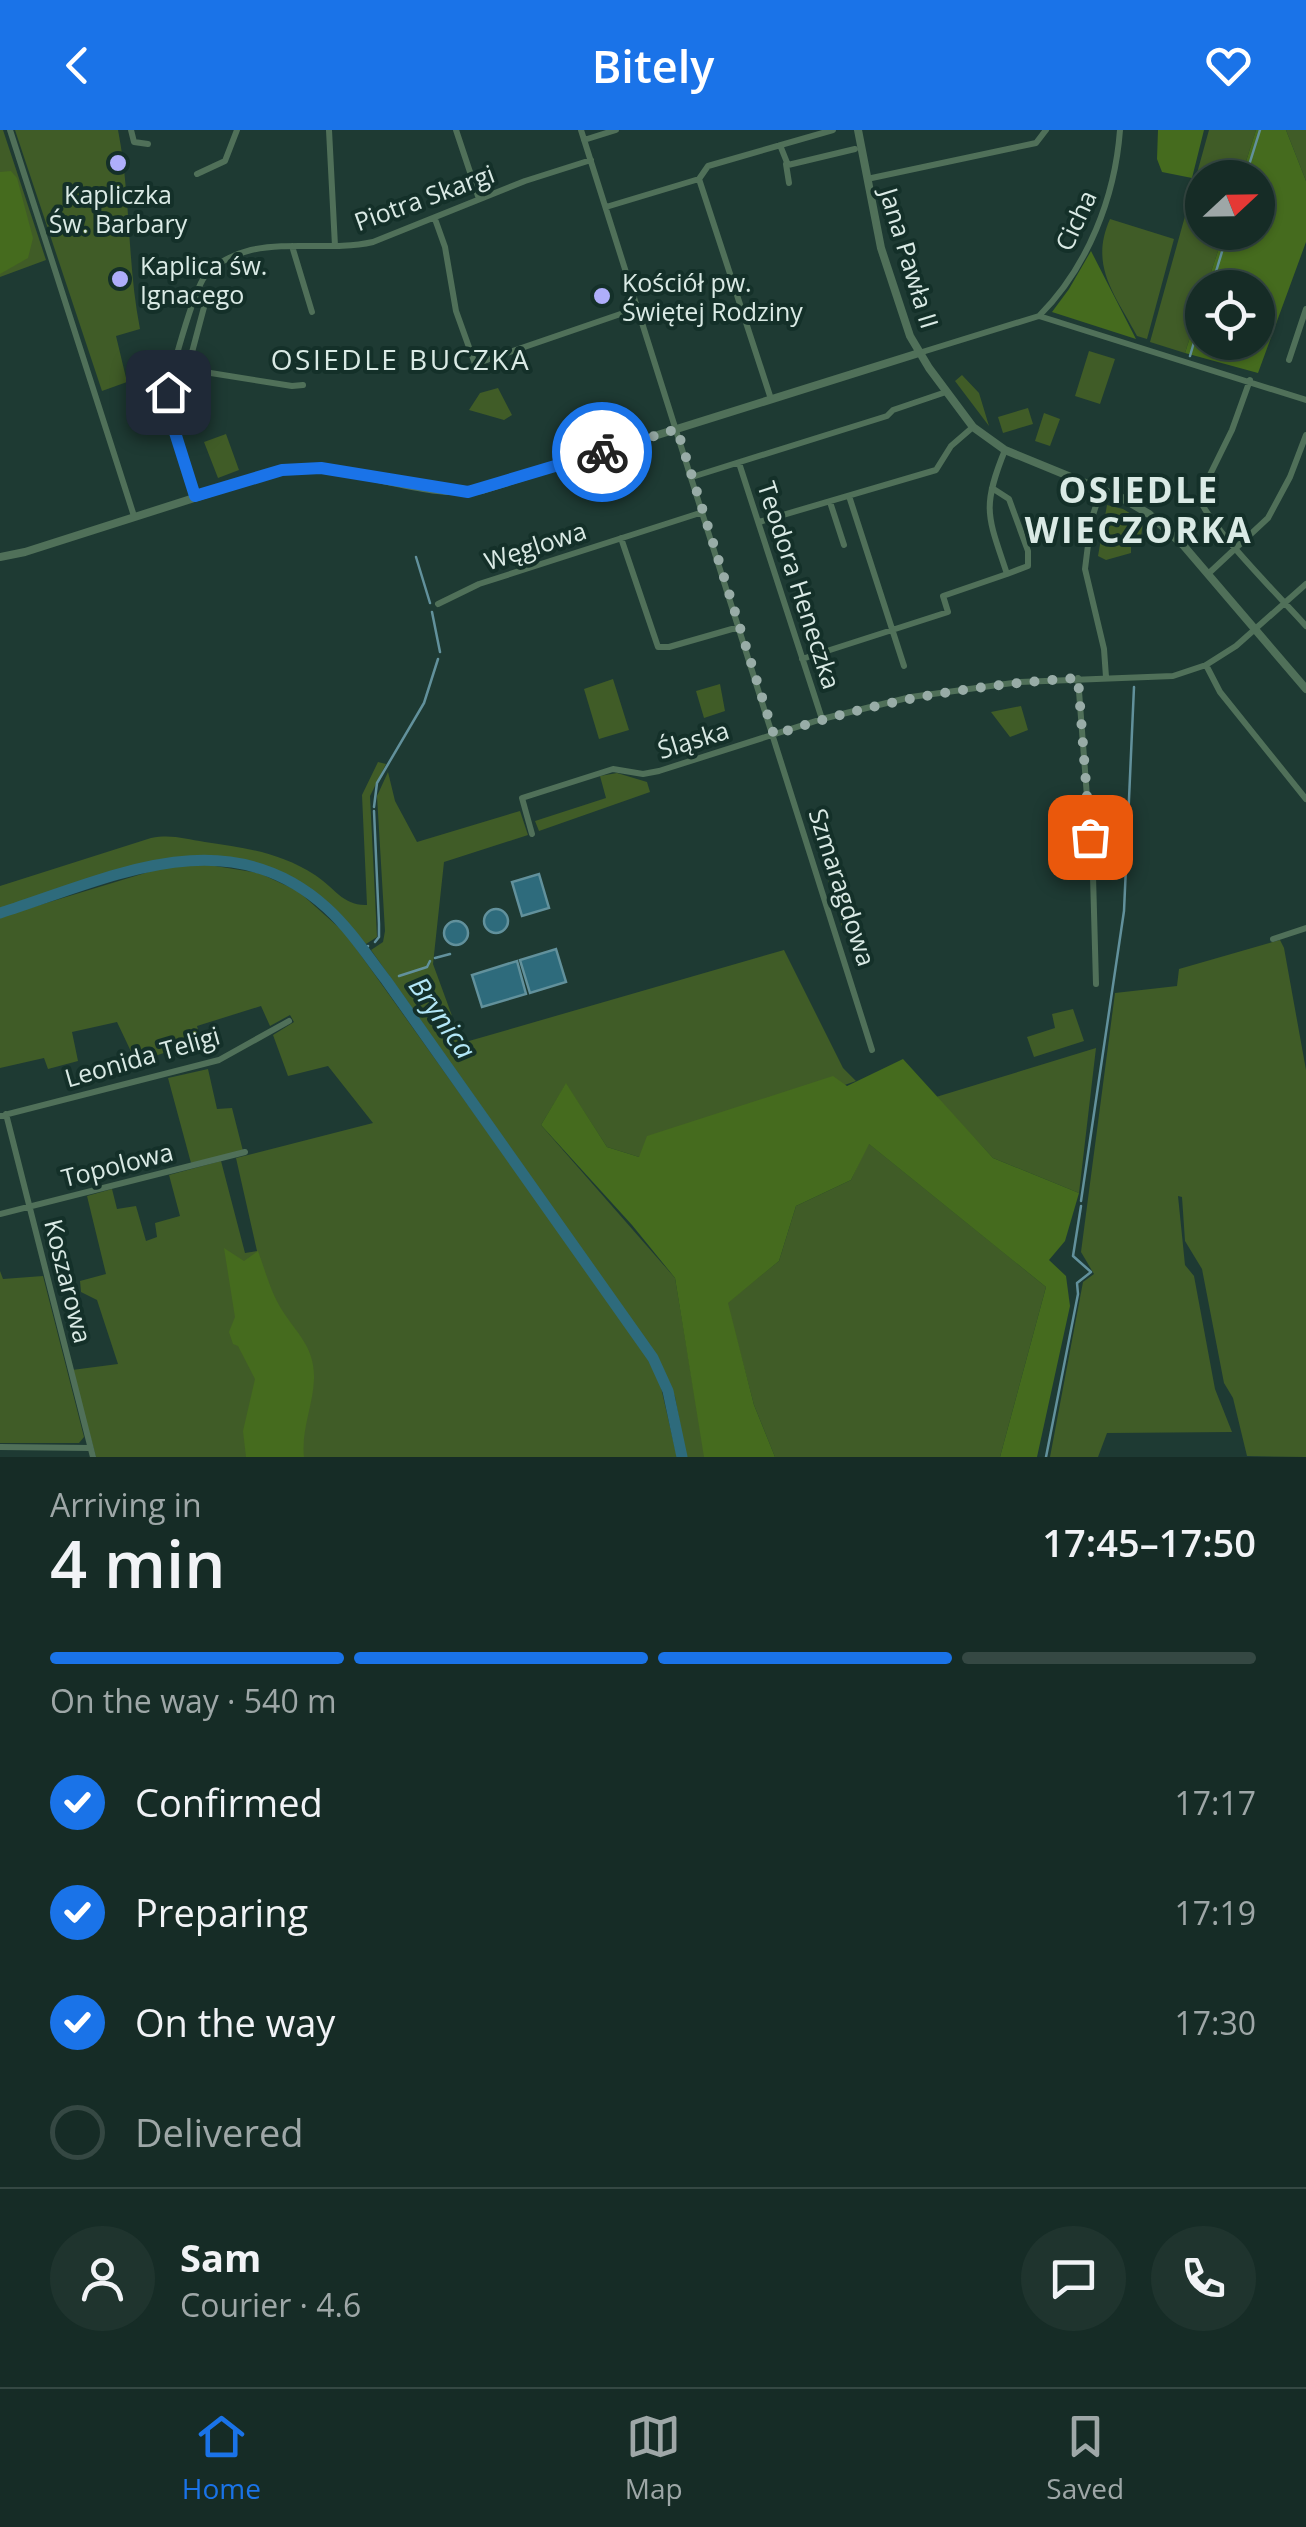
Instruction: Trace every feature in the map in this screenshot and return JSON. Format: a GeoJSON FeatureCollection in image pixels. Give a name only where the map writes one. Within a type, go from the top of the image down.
{"type":"FeatureCollection","features":[{"type":"Feature","properties":{"kind":"street"},"geometry":{"type":"LineString","coordinates":[[10,130],[134,516]]}},
{"type":"Feature","properties":{"kind":"street"},"geometry":{"type":"LineString","coordinates":[[131,130],[134,142],[148,144]]}},
{"type":"Feature","properties":{"kind":"street"},"geometry":{"type":"LineString","coordinates":[[197,174],[225,162],[237,130]]}},
{"type":"Feature","properties":{"kind":"street"},"geometry":{"type":"LineString","coordinates":[[329,130],[336,246]]}},
{"type":"Feature","properties":{"kind":"street"},"geometry":{"type":"LineString","coordinates":[[456,130],[479,200]]}},
{"type":"Feature","properties":{"kind":"street","name":"Szmaragdowa"},"geometry":{"type":"LineString","coordinates":[[581,130],[872,1050]]}},
{"type":"Feature","properties":{"kind":"street"},"geometry":{"type":"LineString","coordinates":[[584,140],[616,130]]}},
{"type":"Feature","properties":{"kind":"street"},"geometry":{"type":"LineString","coordinates":[[606,207],[700,179],[708,166],[833,130]]}},
{"type":"Feature","properties":{"kind":"street","name":"Jana Pawła II"},"geometry":{"type":"LineString","coordinates":[[858,130],[887,268],[919,353],[973,427],[1005,450],[1102,490],[1149,514],[1167,528],[1305,686]]}},
{"type":"Feature","properties":{"kind":"street"},"geometry":{"type":"LineString","coordinates":[[866,179],[1036,144],[1046,130]]}},
{"type":"Feature","properties":{"kind":"street","name":"Cicha"},"geometry":{"type":"LineString","coordinates":[[1039,316],[1067,282],[1104,212],[1117,172],[1120,130]]}},
{"type":"Feature","properties":{"kind":"street"},"geometry":{"type":"LineString","coordinates":[[780,145],[789,182]]}},
{"type":"Feature","properties":{"kind":"street"},"geometry":{"type":"LineString","coordinates":[[786,164],[855,149]]}},
{"type":"Feature","properties":{"kind":"street","name":"Piotra Skargi"},"geometry":{"type":"LineString","coordinates":[[195,496],[169,408],[168,392],[198,291],[210,271],[248,251],[370,243],[591,160]]}},
{"type":"Feature","properties":{"kind":"street"},"geometry":{"type":"LineString","coordinates":[[700,179],[771,399]]}},
{"type":"Feature","properties":{"kind":"street"},"geometry":{"type":"LineString","coordinates":[[435,219],[445,247],[456,310],[476,364],[638,308]]}},
{"type":"Feature","properties":{"kind":"street"},"geometry":{"type":"LineString","coordinates":[[292,246],[312,312]]}},
{"type":"Feature","properties":{"kind":"street"},"geometry":{"type":"LineString","coordinates":[[187,371],[207,296],[198,291]]}},
{"type":"Feature","properties":{"kind":"street"},"geometry":{"type":"LineString","coordinates":[[1288,360],[1306,309]]}},
{"type":"Feature","properties":{"kind":"street"},"geometry":{"type":"LineString","coordinates":[[0,557],[282,470],[321,468],[468,492],[1039,316],[1306,400]]}},
{"type":"Feature","properties":{"kind":"street"},"geometry":{"type":"LineString","coordinates":[[174,367],[304,385]]}},
{"type":"Feature","properties":{"kind":"street"},"geometry":{"type":"LineString","coordinates":[[1250,380],[1232,430],[1200,497],[1202,509],[1306,626]]}},
{"type":"Feature","properties":{"kind":"street"},"geometry":{"type":"LineString","coordinates":[[692,477],[887,416],[892,410],[946,392]]}},
{"type":"Feature","properties":{"kind":"street"},"geometry":{"type":"LineString","coordinates":[[759,522],[936,470],[951,446],[973,427]]}},
{"type":"Feature","properties":{"kind":"street"},"geometry":{"type":"LineString","coordinates":[[1208,574],[1268,518],[1306,435]]}},
{"type":"Feature","properties":{"kind":"street"},"geometry":{"type":"LineString","coordinates":[[1005,450],[988,513],[1007,574]]}},
{"type":"Feature","properties":{"kind":"street","name":"Teodora Heneczka"},"geometry":{"type":"LineString","coordinates":[[739,463],[822,720]]}},
{"type":"Feature","properties":{"kind":"street"},"geometry":{"type":"LineString","coordinates":[[802,659],[948,612],[944,596],[1028,566],[1028,552],[1009,499],[992,488]]}},
{"type":"Feature","properties":{"kind":"street"},"geometry":{"type":"LineString","coordinates":[[1102,490],[1092,521],[1086,568],[1106,678]]}},
{"type":"Feature","properties":{"kind":"street"},"geometry":{"type":"LineString","coordinates":[[849,496],[904,666]]}},
{"type":"Feature","properties":{"kind":"street"},"geometry":{"type":"LineString","coordinates":[[830,502],[844,545]]}},
{"type":"Feature","properties":{"kind":"street","name":"Węglowa"},"geometry":{"type":"LineString","coordinates":[[438,604],[479,584],[703,512]]}},
{"type":"Feature","properties":{"kind":"street"},"geometry":{"type":"LineString","coordinates":[[621,538],[658,647],[669,648],[739,627]]}},
{"type":"Feature","properties":{"kind":"street","name":"Śląska"},"geometry":{"type":"LineString","coordinates":[[532,834],[522,798],[613,769],[651,773],[903,698],[978,686],[1078,678],[1158,678],[1206,665],[1256,629],[1306,584]]}},
{"type":"Feature","properties":{"kind":"street"},"geometry":{"type":"LineString","coordinates":[[1206,665],[1220,692],[1306,799]]}},
{"type":"Feature","properties":{"kind":"street"},"geometry":{"type":"LineString","coordinates":[[1078,678],[1096,984]]}},
{"type":"Feature","properties":{"kind":"street"},"geometry":{"type":"LineString","coordinates":[[1272,938],[1306,928]]}},
{"type":"Feature","properties":{"kind":"street","name":"Leonida Teligi"},"geometry":{"type":"LineString","coordinates":[[3,1115],[220,1060],[289,1020]]}},
{"type":"Feature","properties":{"kind":"street","name":"Koszarowa"},"geometry":{"type":"LineString","coordinates":[[3,1115],[92,1457]]}},
{"type":"Feature","properties":{"kind":"street","name":"Topolowa"},"geometry":{"type":"LineString","coordinates":[[0,1214],[245,1152]]}},
{"type":"Feature","properties":{"kind":"street"},"geometry":{"type":"LineString","coordinates":[[0,1447],[90,1448]]}},
{"type":"Feature","properties":{"kind":"green space"},"geometry":{"type":"Polygon","coordinates":[[[0,130],[46,260],[0,277],[0,130]]]}},
{"type":"Feature","properties":{"kind":"green space"},"geometry":{"type":"Polygon","coordinates":[[[15,130],[118,130],[140,329],[116,336],[127,382],[102,391],[15,130]]]}},
{"type":"Feature","properties":{"kind":"green space"},"geometry":{"type":"Polygon","coordinates":[[[1158,130],[1204,130],[1196,160],[1185,160],[1185,177],[1162,172],[1157,159],[1158,130]]]}},
{"type":"Feature","properties":{"kind":"green space"},"geometry":{"type":"Polygon","coordinates":[[[1209,130],[1256,130],[1246,160],[1201,160],[1209,130]]]}},
{"type":"Feature","properties":{"kind":"green space"},"geometry":{"type":"Polygon","coordinates":[[[1256,130],[1286,130],[1306,181],[1306,242],[1275,327],[1275,270],[1212,270],[1218,250],[1275,250],[1275,160],[1246,160],[1256,130]]]}},
{"type":"Feature","properties":{"kind":"green space"},"geometry":{"type":"Polygon","coordinates":[[[1286,130],[1306,130],[1306,181],[1286,130]]]}},
{"type":"Feature","properties":{"kind":"green space"},"geometry":{"type":"Polygon","coordinates":[[[11,171],[17,178],[33,238],[28,258],[0,274],[0,172],[11,171]]]}},
{"type":"Feature","properties":{"kind":"green space"},"geometry":{"type":"Polygon","coordinates":[[[1185,216],[1185,250],[1218,250],[1212,270],[1185,270],[1185,353],[1150,342],[1185,216]]]}},
{"type":"Feature","properties":{"kind":"green space"},"geometry":{"type":"Polygon","coordinates":[[[1110,219],[1174,239],[1147,339],[1137,336],[1107,279],[1102,251],[1110,219]]]}},
{"type":"Feature","properties":{"kind":"green space"},"geometry":{"type":"Polygon","coordinates":[[[1091,251],[1136,339],[1052,312],[1091,251]]]}},
{"type":"Feature","properties":{"kind":"green space"},"geometry":{"type":"Polygon","coordinates":[[[1089,351],[1115,359],[1100,404],[1075,396],[1089,351]]]}},
{"type":"Feature","properties":{"kind":"green space"},"geometry":{"type":"Polygon","coordinates":[[[1211,360],[1263,360],[1258,373],[1211,360]]]}},
{"type":"Feature","properties":{"kind":"green space"},"geometry":{"type":"Polygon","coordinates":[[[962,375],[979,393],[989,426],[955,381],[962,375]]]}},
{"type":"Feature","properties":{"kind":"green space"},"geometry":{"type":"Polygon","coordinates":[[[498,388],[512,415],[504,420],[469,410],[480,393],[498,388]]]}},
{"type":"Feature","properties":{"kind":"green space"},"geometry":{"type":"Polygon","coordinates":[[[1028,408],[1033,424],[1003,433],[998,417],[1028,408]]]}},
{"type":"Feature","properties":{"kind":"green space"},"geometry":{"type":"Polygon","coordinates":[[[1044,413],[1060,419],[1050,446],[1035,441],[1044,413]]]}},
{"type":"Feature","properties":{"kind":"green space"},"geometry":{"type":"Polygon","coordinates":[[[226,434],[239,470],[218,478],[204,442],[226,434]]]}},
{"type":"Feature","properties":{"kind":"green space"},"geometry":{"type":"Polygon","coordinates":[[[1107,505],[1143,521],[1141,537],[1131,546],[1131,553],[1106,560],[1098,556],[1107,505]]]}},
{"type":"Feature","properties":{"kind":"green space"},"geometry":{"type":"Polygon","coordinates":[[[613,679],[629,730],[599,739],[584,689],[613,679]]]}},
{"type":"Feature","properties":{"kind":"green space"},"geometry":{"type":"Polygon","coordinates":[[[720,684],[725,711],[704,718],[696,691],[720,684]]]}},
{"type":"Feature","properties":{"kind":"green space"},"geometry":{"type":"Polygon","coordinates":[[[1021,706],[1028,730],[1010,737],[991,712],[1021,706]]]}},
{"type":"Feature","properties":{"kind":"green space"},"geometry":{"type":"Polygon","coordinates":[[[378,762],[386,764],[370,796],[377,937],[366,944],[310,891],[272,871],[234,860],[156,862],[77,883],[0,910],[0,886],[151,838],[165,837],[275,856],[302,867],[345,899],[367,905],[362,795],[378,762]]]}},
{"type":"Feature","properties":{"kind":"green space"},"geometry":{"type":"Polygon","coordinates":[[[388,772],[395,801],[417,842],[520,811],[528,835],[444,862],[433,964],[462,1043],[784,950],[843,1068],[856,1081],[639,1157],[607,1147],[566,1084],[541,1125],[675,1278],[705,1457],[686,1457],[675,1397],[657,1356],[371,950],[383,942],[385,931],[377,796],[388,772]]]}},
{"type":"Feature","properties":{"kind":"green space"},"geometry":{"type":"Polygon","coordinates":[[[617,773],[647,782],[650,792],[539,831],[535,821],[606,798],[600,776],[617,773]]]}},
{"type":"Feature","properties":{"kind":"green space"},"geometry":{"type":"Polygon","coordinates":[[[190,862],[259,873],[298,891],[345,933],[646,1354],[660,1383],[677,1457],[96,1457],[72,1370],[118,1364],[97,1300],[81,1292],[80,1281],[106,1274],[87,1196],[112,1189],[117,1209],[136,1206],[146,1241],[157,1237],[155,1223],[180,1216],[169,1175],[221,1161],[245,1253],[257,1251],[236,1158],[373,1123],[328,1066],[288,1076],[273,1035],[294,1022],[290,1015],[270,1026],[261,1006],[197,1026],[201,1041],[136,1062],[117,1022],[72,1032],[78,1061],[48,1069],[44,1058],[0,1068],[0,917],[190,862]]]}},
{"type":"Feature","properties":{"kind":"green space"},"geometry":{"type":"Polygon","coordinates":[[[841,876],[856,926],[843,930],[828,881],[841,876]]]}},
{"type":"Feature","properties":{"kind":"green space"},"geometry":{"type":"Polygon","coordinates":[[[1280,940],[1306,1070],[1306,1457],[1247,1456],[1233,1398],[1224,1383],[1202,1269],[1185,1241],[1182,1197],[1178,1196],[1185,1265],[1194,1276],[1215,1389],[1232,1432],[1107,1433],[1098,1457],[1050,1457],[1083,1282],[1094,1274],[1081,1252],[1115,993],[1177,986],[1179,969],[1280,940]]]}},
{"type":"Feature","properties":{"kind":"green space"},"geometry":{"type":"Polygon","coordinates":[[[1073,1009],[1084,1041],[1034,1057],[1027,1037],[1055,1028],[1052,1014],[1073,1009]]]}},
{"type":"Feature","properties":{"kind":"green space"},"geometry":{"type":"Polygon","coordinates":[[[1096,1048],[1079,1193],[993,1158],[936,1097],[1096,1048]]]}},
{"type":"Feature","properties":{"kind":"green space"},"geometry":{"type":"Polygon","coordinates":[[[903,1059],[993,1158],[1079,1193],[1065,1241],[1049,1260],[1066,1276],[1070,1306],[1037,1457],[1000,1457],[1046,1287],[869,1144],[851,1180],[796,1206],[779,1261],[728,1303],[754,1405],[775,1457],[704,1457],[675,1278],[541,1125],[566,1083],[607,1147],[639,1157],[647,1136],[833,1076],[847,1086],[903,1059]]]}},
{"type":"Feature","properties":{"kind":"green space"},"geometry":{"type":"Polygon","coordinates":[[[208,1069],[217,1109],[232,1108],[243,1151],[191,1163],[168,1078],[208,1069]]]}},
{"type":"Feature","properties":{"kind":"green space"},"geometry":{"type":"Polygon","coordinates":[[[868,1143],[1046,1287],[1000,1457],[775,1457],[754,1405],[727,1303],[779,1261],[796,1206],[851,1180],[868,1143]]]}},
{"type":"Feature","properties":{"kind":"green space"},"geometry":{"type":"Polygon","coordinates":[[[224,1248],[244,1261],[258,1251],[278,1303],[312,1358],[314,1379],[304,1457],[246,1457],[243,1431],[255,1379],[229,1332],[235,1317],[224,1248]]]}},
{"type":"Feature","properties":{"kind":"green space"},"geometry":{"type":"Polygon","coordinates":[[[0,1271],[3,1279],[43,1276],[84,1437],[79,1443],[0,1443],[0,1271]]]}},
{"type":"Feature","properties":{"kind":"water"},"geometry":{"type":"Polygon","coordinates":[[[539,874],[549,908],[522,916],[512,882],[539,874]]]}},
{"type":"Feature","properties":{"kind":"water"},"geometry":{"type":"Polygon","coordinates":[[[496,909],[508,921],[496,933],[484,921],[496,909]]]}},
{"type":"Feature","properties":{"kind":"water"},"geometry":{"type":"Polygon","coordinates":[[[456,921],[468,933],[456,945],[444,933],[456,921]]]}},
{"type":"Feature","properties":{"kind":"water"},"geometry":{"type":"Polygon","coordinates":[[[556,949],[566,982],[530,993],[520,960],[556,949]]]}},
{"type":"Feature","properties":{"kind":"water"},"geometry":{"type":"Polygon","coordinates":[[[517,961],[526,994],[482,1007],[472,975],[517,961]]]}},
{"type":"Feature","properties":{"kind":"waterway"},"geometry":{"type":"LineString","coordinates":[[1251,160],[1260,130]]}},
{"type":"Feature","properties":{"kind":"waterway"},"geometry":{"type":"LineString","coordinates":[[1216,270],[1223,250]]}},
{"type":"Feature","properties":{"kind":"waterway"},"geometry":{"type":"LineString","coordinates":[[416,557],[430,603]]}},
{"type":"Feature","properties":{"kind":"waterway"},"geometry":{"type":"LineString","coordinates":[[432,612],[440,652]]}},
{"type":"Feature","properties":{"kind":"waterway"},"geometry":{"type":"LineString","coordinates":[[374,807],[377,783],[424,703],[438,659]]}},
{"type":"Feature","properties":{"kind":"waterway"},"geometry":{"type":"LineString","coordinates":[[1081,1201],[1124,911],[1134,687]]}},
{"type":"Feature","properties":{"kind":"waterway"},"geometry":{"type":"LineString","coordinates":[[374,811],[379,924],[375,942]]}},
{"type":"Feature","properties":{"kind":"waterway","name":"Brynica"},"geometry":{"type":"LineString","coordinates":[[0,913],[125,872],[209,860],[249,865],[289,881],[327,908],[386,980],[653,1358],[668,1391],[682,1457]]}},
{"type":"Feature","properties":{"kind":"waterway","name":"Brynica"},"geometry":{"type":"LineString","coordinates":[[364,950],[368,946]]}},
{"type":"Feature","properties":{"kind":"waterway"},"geometry":{"type":"LineString","coordinates":[[435,958],[450,954]]}},
{"type":"Feature","properties":{"kind":"waterway"},"geometry":{"type":"LineString","coordinates":[[399,976],[427,967],[430,961]]}},
{"type":"Feature","properties":{"kind":"waterway"},"geometry":{"type":"LineString","coordinates":[[1046,1457],[1077,1283],[1091,1272],[1073,1256],[1081,1206]]}},
{"type":"Feature","properties":{"kind":"way so far"},"geometry":{"type":"LineString","coordinates":[[602,452],[677,429],[774,735],[914,696],[1078,678],[1090,837]]}},
{"type":"Feature","properties":{"kind":"place","name":"Kapliczka Św. Barbary"},"geometry":{"type":"Point","coordinates":[118,163]}},
{"type":"Feature","properties":{"kind":"place","name":"Kaplica św. Ignacego"},"geometry":{"type":"Point","coordinates":[120,279]}},
{"type":"Feature","properties":{"kind":"place","name":"Kościół pw. Świętej Rodziny"},"geometry":{"type":"Point","coordinates":[602,296]}},
{"type":"Feature","properties":{"kind":"district","name":"OSIEDLE BUCZKA"},"geometry":{"type":"Point","coordinates":[401,359]}},
{"type":"Feature","properties":{"kind":"district","name":"OSIEDLE WIECZORKA"},"geometry":{"type":"Point","coordinates":[1139,509]}},
{"type":"Feature","properties":{"kind":"route"},"geometry":{"type":"LineString","coordinates":[[168,392],[172,423],[195,496],[268,473],[321,468],[468,492],[602,452]]}}]}
